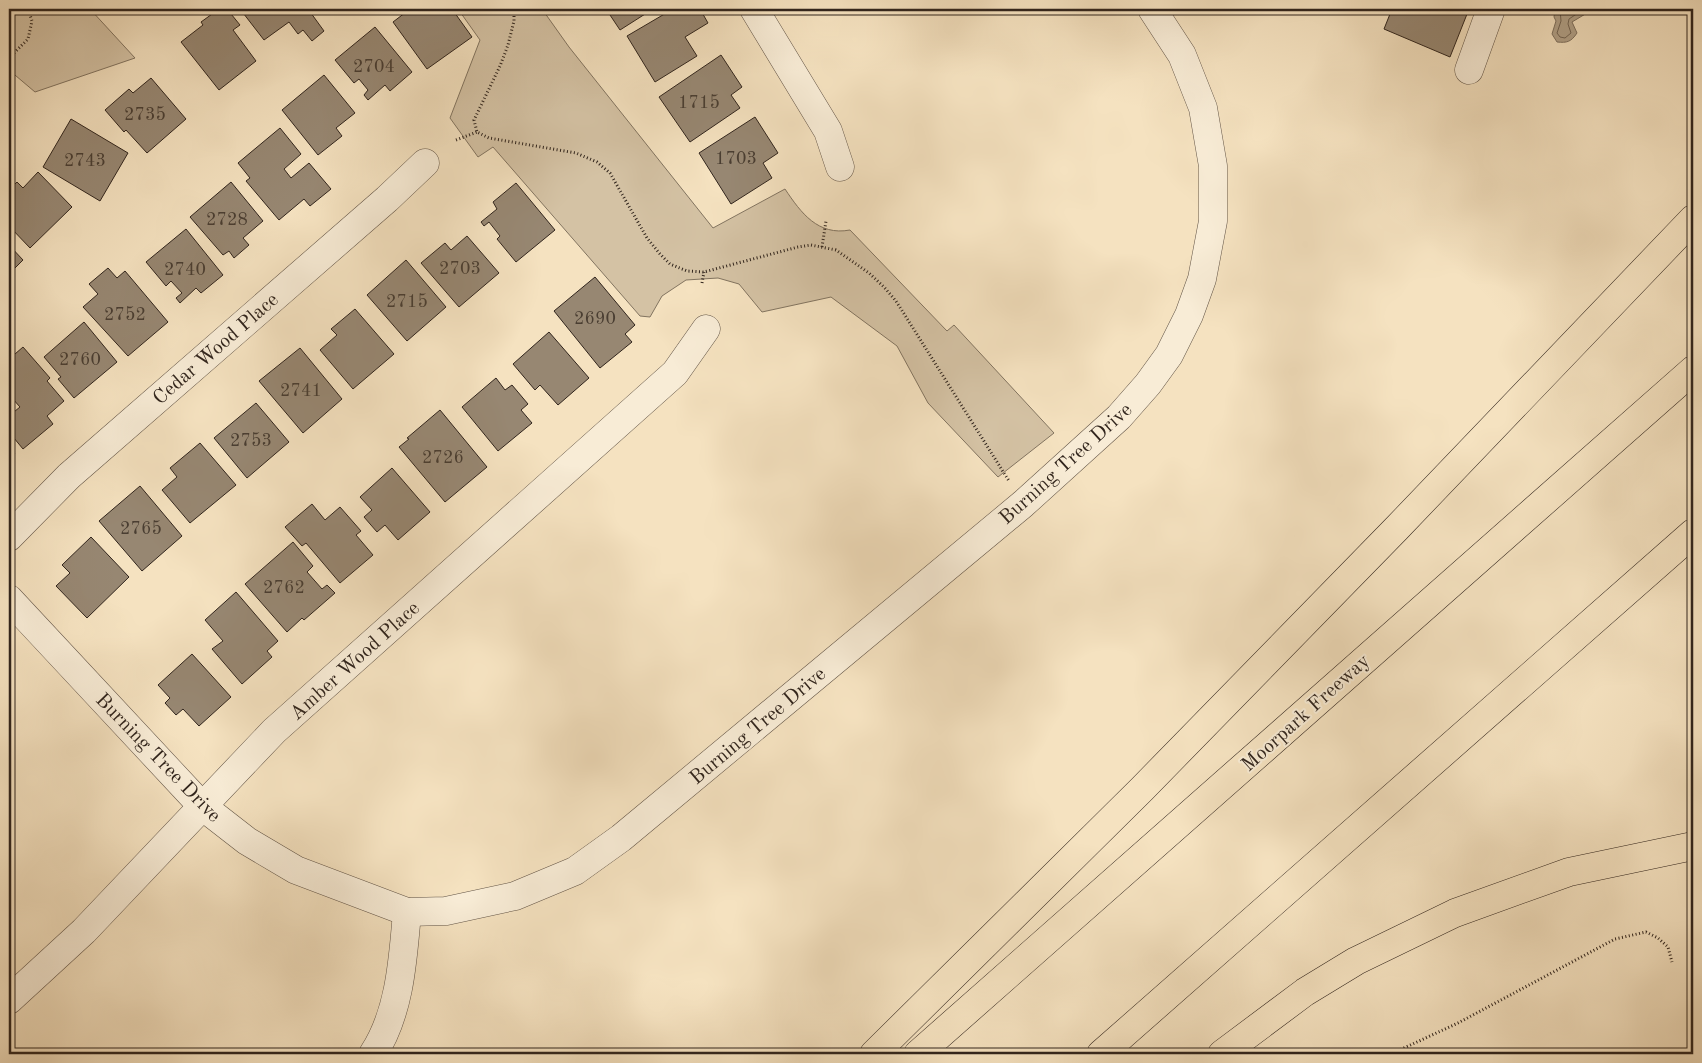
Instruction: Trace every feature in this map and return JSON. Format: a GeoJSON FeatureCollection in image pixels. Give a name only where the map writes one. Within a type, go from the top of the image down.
{"type":"FeatureCollection","features":[{"type":"Feature","properties":{"kind":"highway"},"geometry":{"type":"LineString","coordinates":[[874,1054],[1156,775],[1693,219]]}},
{"type":"Feature","properties":{"kind":"highway"},"geometry":{"type":"LineString","coordinates":[[1537,507],[1693,349]]}},
{"type":"Feature","properties":{"kind":"highway","name":"Moorpark Freeway"},"geometry":{"type":"LineString","coordinates":[[918,1054],[1693,370]]}},
{"type":"Feature","properties":{"kind":"highway"},"geometry":{"type":"LineString","coordinates":[[1101,1054],[1693,533]]}},
{"type":"Feature","properties":{"kind":"highway"},"geometry":{"type":"LineString","coordinates":[[1222,1054],[1305,992],[1349,966],[1455,913],[1569,872],[1693,846]]}},
{"type":"Feature","properties":{"kind":"street"},"geometry":{"type":"LineString","coordinates":[[754,9],[828,131],[840,167]]}},
{"type":"Feature","properties":{"kind":"street","name":"Burning Tree Drive"},"geometry":{"type":"LineString","coordinates":[[9,599],[202,806],[247,841],[296,870],[408,912],[446,911],[515,896],[575,871],[621,838],[1023,504],[1119,417],[1148,384],[1169,355],[1189,315],[1202,278],[1213,221],[1213,166],[1203,108],[1182,55],[1152,9]]}},
{"type":"Feature","properties":{"kind":"street"},"geometry":{"type":"LineString","coordinates":[[1469,70],[1491,9]]}},
{"type":"Feature","properties":{"kind":"street","name":"Cedar Wood Place"},"geometry":{"type":"LineString","coordinates":[[9,537],[69,476],[387,199],[425,163]]}},
{"type":"Feature","properties":{"kind":"street","name":"Amber Wood Place"},"geometry":{"type":"LineString","coordinates":[[9,1000],[84,931],[274,731],[675,373],[706,329]]}},
{"type":"Feature","properties":{"kind":"street"},"geometry":{"type":"LineString","coordinates":[[373,1054],[378,1047],[393,1008],[402,965],[408,912]]}},
{"type":"Feature","properties":{"kind":"path"},"geometry":{"type":"LineString","coordinates":[[9,58],[28,39],[32,21],[28,9]]}},
{"type":"Feature","properties":{"kind":"path"},"geometry":{"type":"LineString","coordinates":[[514,9],[514,21],[508,45],[474,120],[478,132],[489,138],[576,153],[597,162],[610,173],[647,238],[670,264],[687,272],[704,272],[798,247],[822,246],[836,250],[869,273],[896,302],[1010,482]]}},
{"type":"Feature","properties":{"kind":"path"},"geometry":{"type":"LineString","coordinates":[[456,140],[478,132]]}},
{"type":"Feature","properties":{"kind":"path"},"geometry":{"type":"LineString","coordinates":[[822,246],[826,221]]}},
{"type":"Feature","properties":{"kind":"path"},"geometry":{"type":"LineString","coordinates":[[702,283],[704,272]]}},
{"type":"Feature","properties":{"kind":"path"},"geometry":{"type":"LineString","coordinates":[[1391,1054],[1458,1023],[1616,939],[1646,932],[1658,938],[1668,947],[1672,962]]}},
{"type":"Feature","properties":{"kind":"shaded area"},"geometry":{"type":"Polygon","coordinates":[[[9,9],[90,9],[135,58],[35,92],[9,70],[9,9]]]}},
{"type":"Feature","properties":{"kind":"shaded area"},"geometry":{"type":"Polygon","coordinates":[[[458,9],[542,9],[569,47],[713,228],[785,189],[811,221],[829,230],[850,230],[947,331],[954,325],[1054,433],[998,477],[928,403],[897,346],[831,297],[762,312],[739,284],[718,278],[686,280],[662,296],[650,317],[640,316],[493,147],[478,157],[450,118],[480,40],[458,9]]]}},
{"type":"Feature","properties":{"kind":"water"},"geometry":{"type":"Polygon","coordinates":[[[1555,9],[1589,9],[1587,13],[1572,22],[1577,33],[1568,41],[1557,42],[1552,34],[1556,21],[1554,17],[1555,9]]]}},
{"type":"Feature","properties":{"kind":"building"},"geometry":{"type":"Polygon","coordinates":[[[219,9],[227,9],[240,25],[233,30],[256,61],[219,90],[181,42],[203,25],[201,22],[219,9]]]}},
{"type":"Feature","properties":{"kind":"building"},"geometry":{"type":"Polygon","coordinates":[[[240,9],[308,9],[324,31],[312,41],[303,30],[298,34],[289,22],[264,40],[240,9]]]}},
{"type":"Feature","properties":{"kind":"building"},"geometry":{"type":"Polygon","coordinates":[[[410,9],[452,9],[472,37],[427,69],[393,22],[410,9]]]}},
{"type":"Feature","properties":{"kind":"building"},"geometry":{"type":"Polygon","coordinates":[[[606,9],[653,9],[620,30],[606,9]]]}},
{"type":"Feature","properties":{"kind":"building"},"geometry":{"type":"Polygon","coordinates":[[[673,9],[700,9],[708,23],[685,37],[697,56],[655,82],[627,36],[673,9]]]}},
{"type":"Feature","properties":{"kind":"building"},"geometry":{"type":"Polygon","coordinates":[[[1392,9],[1469,9],[1450,57],[1384,29],[1392,9]]]}},
{"type":"Feature","properties":{"kind":"building"},"geometry":{"type":"Polygon","coordinates":[[[375,27],[412,72],[390,91],[385,85],[368,100],[364,95],[368,90],[359,79],[354,83],[335,60],[375,27]]]}},
{"type":"Feature","properties":{"kind":"building"},"geometry":{"type":"Polygon","coordinates":[[[721,55],[742,87],[731,95],[740,108],[690,142],[659,97],[721,55]]]}},
{"type":"Feature","properties":{"kind":"building"},"geometry":{"type":"Polygon","coordinates":[[[324,75],[355,113],[336,128],[342,136],[318,155],[282,110],[324,75]]]}},
{"type":"Feature","properties":{"kind":"building"},"geometry":{"type":"Polygon","coordinates":[[[151,78],[186,119],[147,153],[126,130],[124,132],[105,110],[129,89],[133,93],[151,78]]]}},
{"type":"Feature","properties":{"kind":"building"},"geometry":{"type":"Polygon","coordinates":[[[755,117],[778,153],[763,163],[772,178],[731,204],[699,153],[755,117]]]}},
{"type":"Feature","properties":{"kind":"building"},"geometry":{"type":"Polygon","coordinates":[[[71,119],[128,153],[100,201],[43,167],[71,119]]]}},
{"type":"Feature","properties":{"kind":"building"},"geometry":{"type":"Polygon","coordinates":[[[280,128],[301,154],[284,169],[291,178],[309,163],[331,189],[310,206],[304,199],[279,220],[246,181],[250,178],[238,163],[280,128]]]}},
{"type":"Feature","properties":{"kind":"building"},"geometry":{"type":"Polygon","coordinates":[[[38,172],[72,207],[30,248],[10,227],[9,229],[9,190],[17,182],[23,188],[38,172]]]}},
{"type":"Feature","properties":{"kind":"building"},"geometry":{"type":"Polygon","coordinates":[[[231,182],[263,221],[243,238],[249,245],[234,258],[229,251],[223,255],[190,217],[231,182]]]}},
{"type":"Feature","properties":{"kind":"building"},"geometry":{"type":"Polygon","coordinates":[[[516,183],[555,230],[516,262],[497,239],[500,236],[489,222],[484,226],[481,222],[497,209],[493,202],[516,183]]]}},
{"type":"Feature","properties":{"kind":"building"},"geometry":{"type":"Polygon","coordinates":[[[186,229],[223,275],[201,293],[196,288],[180,303],[176,298],[182,293],[171,281],[166,286],[146,262],[186,229]]]}},
{"type":"Feature","properties":{"kind":"building"},"geometry":{"type":"Polygon","coordinates":[[[467,236],[499,273],[459,307],[421,263],[445,243],[451,250],[467,236]]]}},
{"type":"Feature","properties":{"kind":"building"},"geometry":{"type":"Polygon","coordinates":[[[9,245],[23,260],[9,274],[9,245]]]}},
{"type":"Feature","properties":{"kind":"building"},"geometry":{"type":"Polygon","coordinates":[[[406,260],[446,307],[407,341],[367,295],[406,260]]]}},
{"type":"Feature","properties":{"kind":"building"},"geometry":{"type":"Polygon","coordinates":[[[108,268],[117,278],[125,271],[168,322],[128,356],[83,307],[98,294],[89,284],[108,268]]]}},
{"type":"Feature","properties":{"kind":"building"},"geometry":{"type":"Polygon","coordinates":[[[595,277],[635,325],[625,334],[632,342],[600,368],[554,311],[595,277]]]}},
{"type":"Feature","properties":{"kind":"building"},"geometry":{"type":"Polygon","coordinates":[[[355,309],[394,354],[353,389],[320,350],[337,335],[331,329],[355,309]]]}},
{"type":"Feature","properties":{"kind":"building"},"geometry":{"type":"Polygon","coordinates":[[[84,322],[117,362],[74,398],[58,379],[61,377],[44,357],[84,322]]]}},
{"type":"Feature","properties":{"kind":"building"},"geometry":{"type":"Polygon","coordinates":[[[549,332],[589,378],[558,405],[540,385],[535,390],[513,364],[549,332]]]}},
{"type":"Feature","properties":{"kind":"building"},"geometry":{"type":"Polygon","coordinates":[[[23,347],[50,378],[47,381],[64,401],[47,416],[53,424],[23,449],[9,432],[9,416],[20,407],[12,398],[9,401],[9,356],[13,352],[15,354],[23,347]]]}},
{"type":"Feature","properties":{"kind":"building"},"geometry":{"type":"Polygon","coordinates":[[[300,348],[342,399],[303,433],[259,381],[300,348]]]}},
{"type":"Feature","properties":{"kind":"building"},"geometry":{"type":"Polygon","coordinates":[[[496,378],[505,390],[512,385],[528,404],[521,410],[532,423],[498,451],[462,407],[496,378]]]}},
{"type":"Feature","properties":{"kind":"building"},"geometry":{"type":"Polygon","coordinates":[[[256,403],[289,442],[247,478],[214,438],[256,403]]]}},
{"type":"Feature","properties":{"kind":"building"},"geometry":{"type":"Polygon","coordinates":[[[440,410],[487,467],[445,502],[399,447],[440,410]]]}},
{"type":"Feature","properties":{"kind":"building"},"geometry":{"type":"Polygon","coordinates":[[[200,443],[236,485],[190,523],[162,490],[177,477],[170,468],[200,443]]]}},
{"type":"Feature","properties":{"kind":"building"},"geometry":{"type":"Polygon","coordinates":[[[9,447],[15,454],[9,460],[9,447]]]}},
{"type":"Feature","properties":{"kind":"building"},"geometry":{"type":"Polygon","coordinates":[[[392,468],[430,512],[398,540],[385,525],[377,532],[364,517],[372,510],[360,497],[392,468]]]}},
{"type":"Feature","properties":{"kind":"building"},"geometry":{"type":"Polygon","coordinates":[[[140,486],[182,536],[142,571],[99,521],[140,486]]]}},
{"type":"Feature","properties":{"kind":"building"},"geometry":{"type":"Polygon","coordinates":[[[312,504],[325,520],[340,507],[361,531],[356,535],[373,555],[340,583],[306,543],[302,546],[285,527],[312,504]]]}},
{"type":"Feature","properties":{"kind":"building"},"geometry":{"type":"Polygon","coordinates":[[[91,537],[129,577],[87,618],[56,586],[70,573],[62,565],[91,537]]]}},
{"type":"Feature","properties":{"kind":"building"},"geometry":{"type":"Polygon","coordinates":[[[293,542],[313,566],[307,572],[322,589],[327,585],[335,593],[287,632],[245,584],[293,542]]]}},
{"type":"Feature","properties":{"kind":"building"},"geometry":{"type":"Polygon","coordinates":[[[236,592],[278,641],[267,651],[272,657],[242,684],[212,649],[223,641],[205,620],[236,592]]]}},
{"type":"Feature","properties":{"kind":"building"},"geometry":{"type":"Polygon","coordinates":[[[192,654],[231,697],[199,726],[183,709],[176,715],[165,703],[170,698],[158,685],[192,654]]]}}]}
